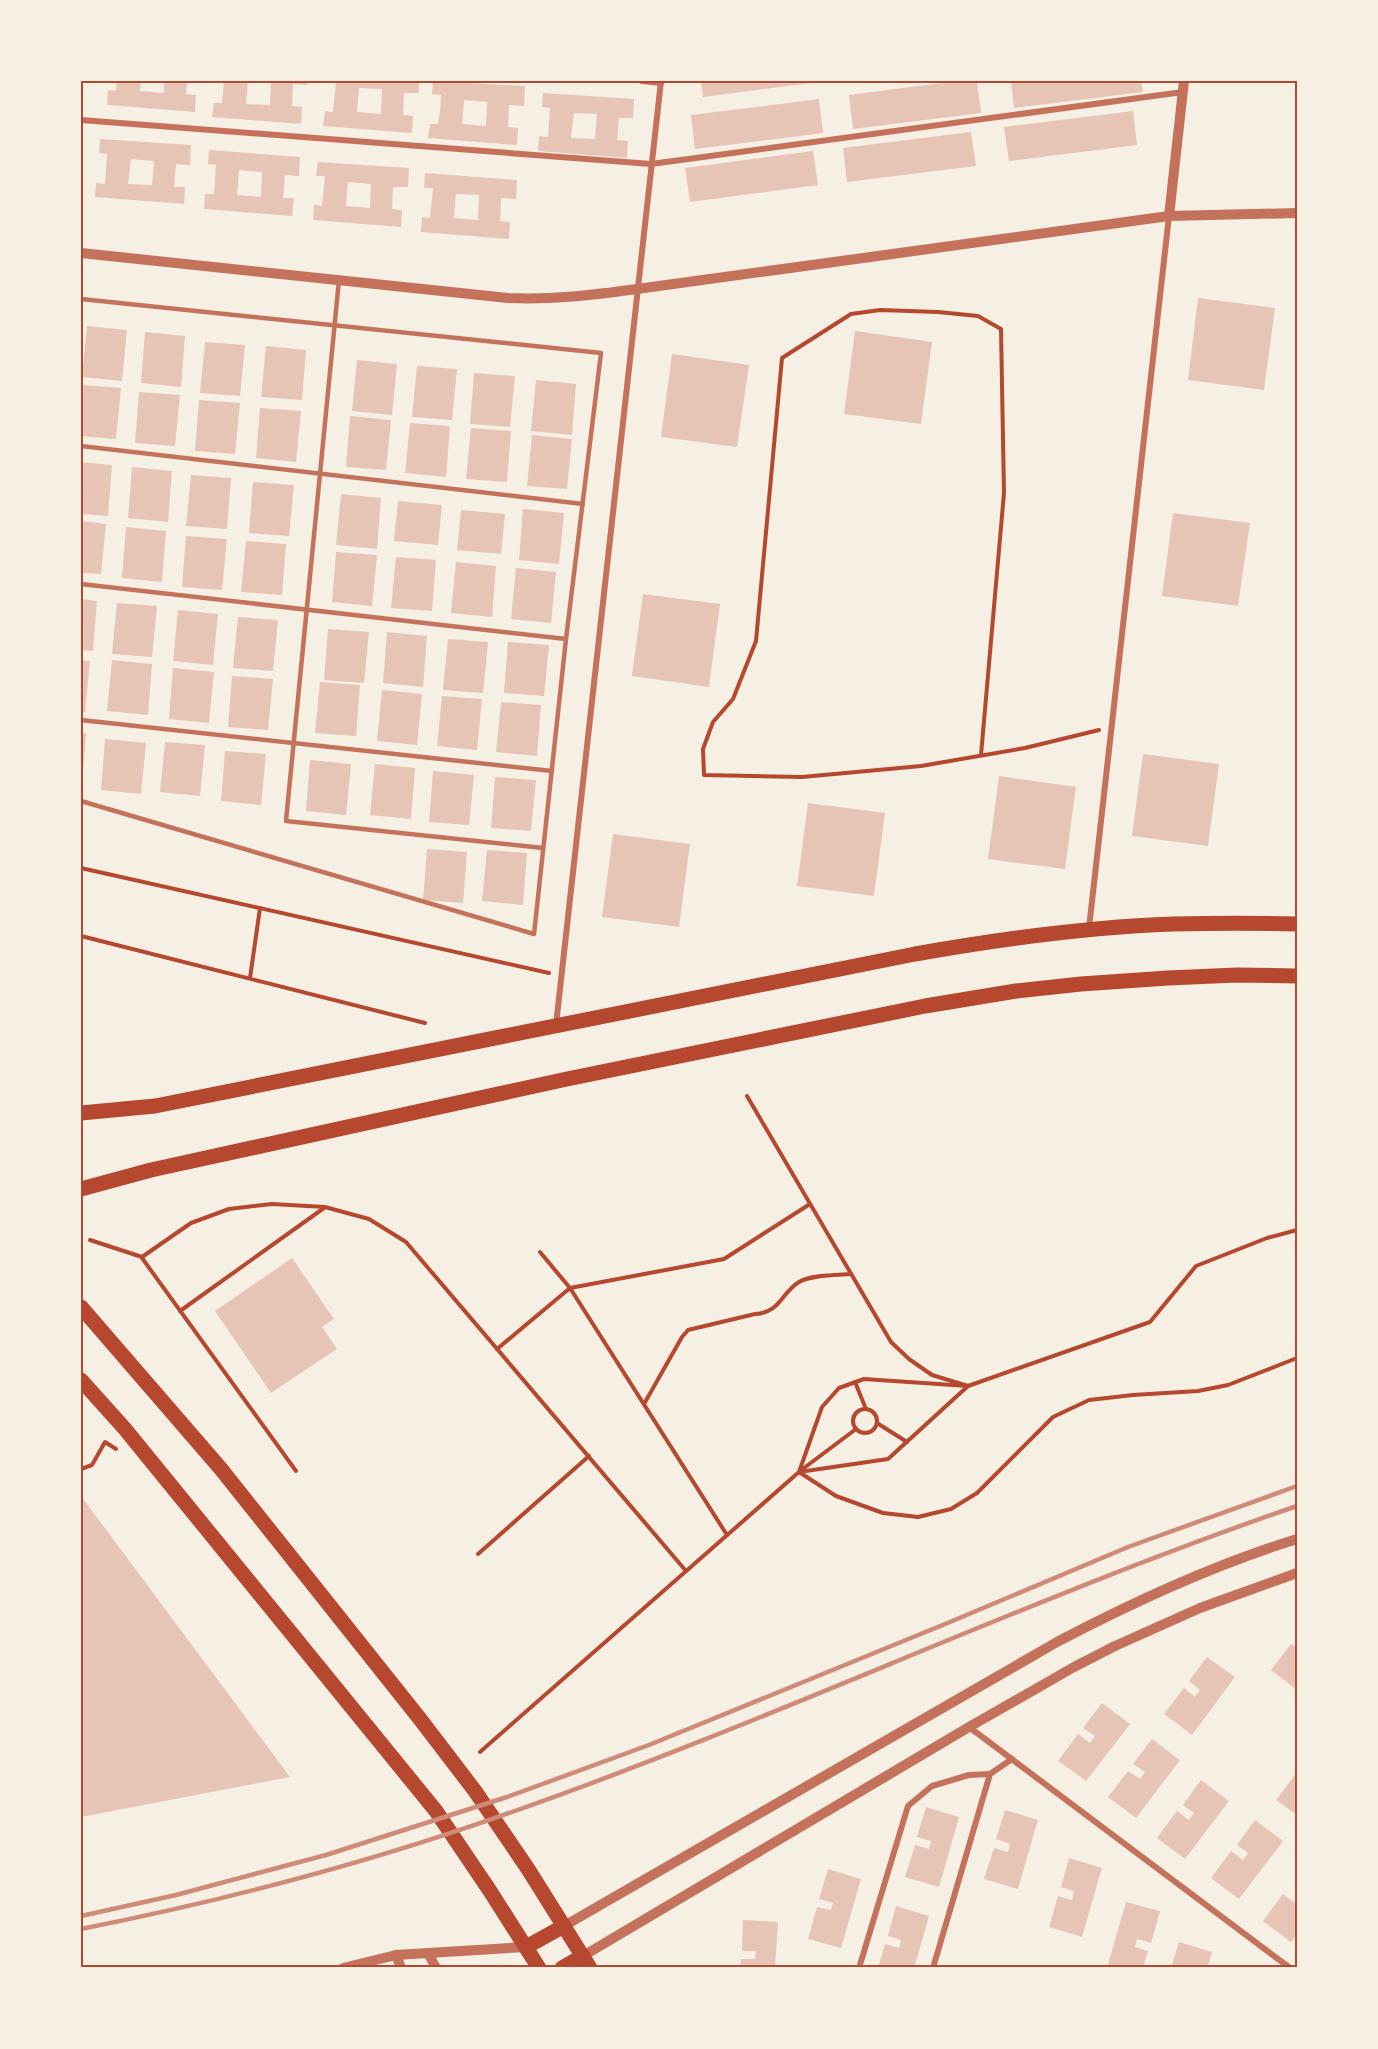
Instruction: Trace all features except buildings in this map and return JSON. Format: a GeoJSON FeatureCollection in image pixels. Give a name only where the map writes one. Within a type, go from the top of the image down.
{"type":"FeatureCollection","features":[{"type":"Feature","properties":{"kind":"main road"},"geometry":{"type":"LineString","coordinates":[[81,1113],[155,1106],[995,940],[1173,924],[1297,924]]}},
{"type":"Feature","properties":{"kind":"main road"},"geometry":{"type":"LineString","coordinates":[[81,1190],[151,1170],[567,1079],[925,1006],[1016,991],[1081,984],[1237,975],[1297,976]]}},
{"type":"Feature","properties":{"kind":"main road"},"geometry":{"type":"LineString","coordinates":[[81,1307],[221,1470],[475,1791],[586,1962],[562,1968]]}},
{"type":"Feature","properties":{"kind":"main road"},"geometry":{"type":"LineString","coordinates":[[81,1380],[139,1447],[435,1811],[539,1968]]}},
{"type":"Feature","properties":{"kind":"main road"},"geometry":{"type":"LineString","coordinates":[[526,1947],[564,1926]]}},
{"type":"Feature","properties":{"kind":"street"},"geometry":{"type":"LineString","coordinates":[[555,1026],[661,82],[642,81]]}},
{"type":"Feature","properties":{"kind":"street"},"geometry":{"type":"LineString","coordinates":[[81,120],[651,164],[1183,87],[1088,930]]}},
{"type":"Feature","properties":{"kind":"street"},"geometry":{"type":"LineString","coordinates":[[81,253],[508,298],[539,299],[569,298],[1169,216],[1297,213]]}},
{"type":"Feature","properties":{"kind":"street"},"geometry":{"type":"LineString","coordinates":[[564,1926],[1067,1636],[1183,1580],[1233,1560],[1297,1539]]}},
{"type":"Feature","properties":{"kind":"street"},"geometry":{"type":"LineString","coordinates":[[586,1962],[969,1727],[1115,1646],[1200,1608],[1297,1573]]}},
{"type":"Feature","properties":{"kind":"street"},"geometry":{"type":"LineString","coordinates":[[969,1727],[1290,1968]]}},
{"type":"Feature","properties":{"kind":"street"},"geometry":{"type":"LineString","coordinates":[[859,1968],[908,1806],[919,1796],[941,1783],[969,1775],[990,1774],[1012,1759]]}},
{"type":"Feature","properties":{"kind":"street"},"geometry":{"type":"LineString","coordinates":[[933,1968],[990,1774]]}},
{"type":"Feature","properties":{"kind":"street"},"geometry":{"type":"LineString","coordinates":[[343,1968],[396,1955],[526,1947]]}},
{"type":"Feature","properties":{"kind":"street"},"geometry":{"type":"LineString","coordinates":[[428,1953],[436,1968]]}},
{"type":"Feature","properties":{"kind":"street"},"geometry":{"type":"LineString","coordinates":[[396,1955],[401,1968]]}},
{"type":"Feature","properties":{"kind":"lane"},"geometry":{"type":"LineString","coordinates":[[339,280],[286,821],[543,848]]}},
{"type":"Feature","properties":{"kind":"lane"},"geometry":{"type":"LineString","coordinates":[[81,299],[601,353],[566,639],[534,934],[81,801]]}},
{"type":"Feature","properties":{"kind":"lane"},"geometry":{"type":"LineString","coordinates":[[81,446],[583,504]]}},
{"type":"Feature","properties":{"kind":"lane"},"geometry":{"type":"LineString","coordinates":[[81,584],[566,639]]}},
{"type":"Feature","properties":{"kind":"lane"},"geometry":{"type":"LineString","coordinates":[[81,720],[552,771]]}},
{"type":"Feature","properties":{"kind":"path"},"geometry":{"type":"LineString","coordinates":[[981,755],[1004,493],[1001,329],[978,316],[938,312],[880,310],[851,314],[782,358],[756,641],[733,699],[713,722],[703,749],[704,775],[802,777],[921,766],[1026,748],[1112,727]]}},
{"type":"Feature","properties":{"kind":"path"},"geometry":{"type":"LineString","coordinates":[[81,868],[561,976]]}},
{"type":"Feature","properties":{"kind":"path"},"geometry":{"type":"LineString","coordinates":[[250,978],[260,908]]}},
{"type":"Feature","properties":{"kind":"path"},"geometry":{"type":"LineString","coordinates":[[81,936],[425,1023]]}},
{"type":"Feature","properties":{"kind":"path"},"geometry":{"type":"LineString","coordinates":[[747,1096],[891,1342],[909,1359],[932,1375],[968,1386]]}},
{"type":"Feature","properties":{"kind":"path"},"geometry":{"type":"LineString","coordinates":[[142,1257],[191,1223],[230,1209],[272,1204],[325,1207],[369,1219],[406,1242],[686,1571]]}},
{"type":"Feature","properties":{"kind":"path"},"geometry":{"type":"LineString","coordinates":[[496,1349],[570,1288],[724,1259],[810,1204]]}},
{"type":"Feature","properties":{"kind":"path"},"geometry":{"type":"LineString","coordinates":[[180,1311],[325,1207]]}},
{"type":"Feature","properties":{"kind":"path"},"geometry":{"type":"LineString","coordinates":[[799,1472],[822,1407],[839,1388],[864,1379],[968,1386],[1150,1323],[1196,1266],[1267,1238],[1297,1230]]}},
{"type":"Feature","properties":{"kind":"path"},"geometry":{"type":"LineString","coordinates":[[90,1240],[142,1257],[296,1471]]}},
{"type":"Feature","properties":{"kind":"path"},"geometry":{"type":"LineString","coordinates":[[540,1252],[570,1288],[727,1534]]}},
{"type":"Feature","properties":{"kind":"path"},"geometry":{"type":"LineString","coordinates":[[644,1404],[688,1330],[765,1313],[801,1281],[850,1274]]}},
{"type":"Feature","properties":{"kind":"path"},"geometry":{"type":"LineString","coordinates":[[799,1472],[836,1496],[883,1513],[918,1517],[951,1509],[977,1493],[1053,1417],[1089,1400],[1198,1391],[1228,1385],[1297,1358]]}},
{"type":"Feature","properties":{"kind":"path"},"geometry":{"type":"LineString","coordinates":[[855,1382],[866,1409],[876,1415],[877,1424],[874,1430],[867,1433],[856,1430]]}},
{"type":"Feature","properties":{"kind":"path"},"geometry":{"type":"LineString","coordinates":[[799,1472],[888,1459],[968,1386]]}},
{"type":"Feature","properties":{"kind":"path"},"geometry":{"type":"LineString","coordinates":[[856,1430],[853,1418],[858,1412],[866,1409]]}},
{"type":"Feature","properties":{"kind":"path"},"geometry":{"type":"LineString","coordinates":[[877,1424],[907,1442]]}},
{"type":"Feature","properties":{"kind":"path"},"geometry":{"type":"LineString","coordinates":[[480,1752],[799,1472],[856,1430]]}},
{"type":"Feature","properties":{"kind":"path"},"geometry":{"type":"LineString","coordinates":[[81,1469],[92,1465],[105,1442],[117,1450]]}},
{"type":"Feature","properties":{"kind":"path"},"geometry":{"type":"LineString","coordinates":[[477,1554],[589,1456]]}},
{"type":"Feature","properties":{"kind":"railway"},"geometry":{"type":"LineString","coordinates":[[81,1916],[176,1895],[326,1855],[507,1797],[649,1745],[1128,1547],[1297,1486]]}},
{"type":"Feature","properties":{"kind":"railway"},"geometry":{"type":"LineString","coordinates":[[81,1929],[190,1906],[299,1878],[406,1847],[512,1812],[709,1738],[1099,1579],[1297,1506]]}}]}
